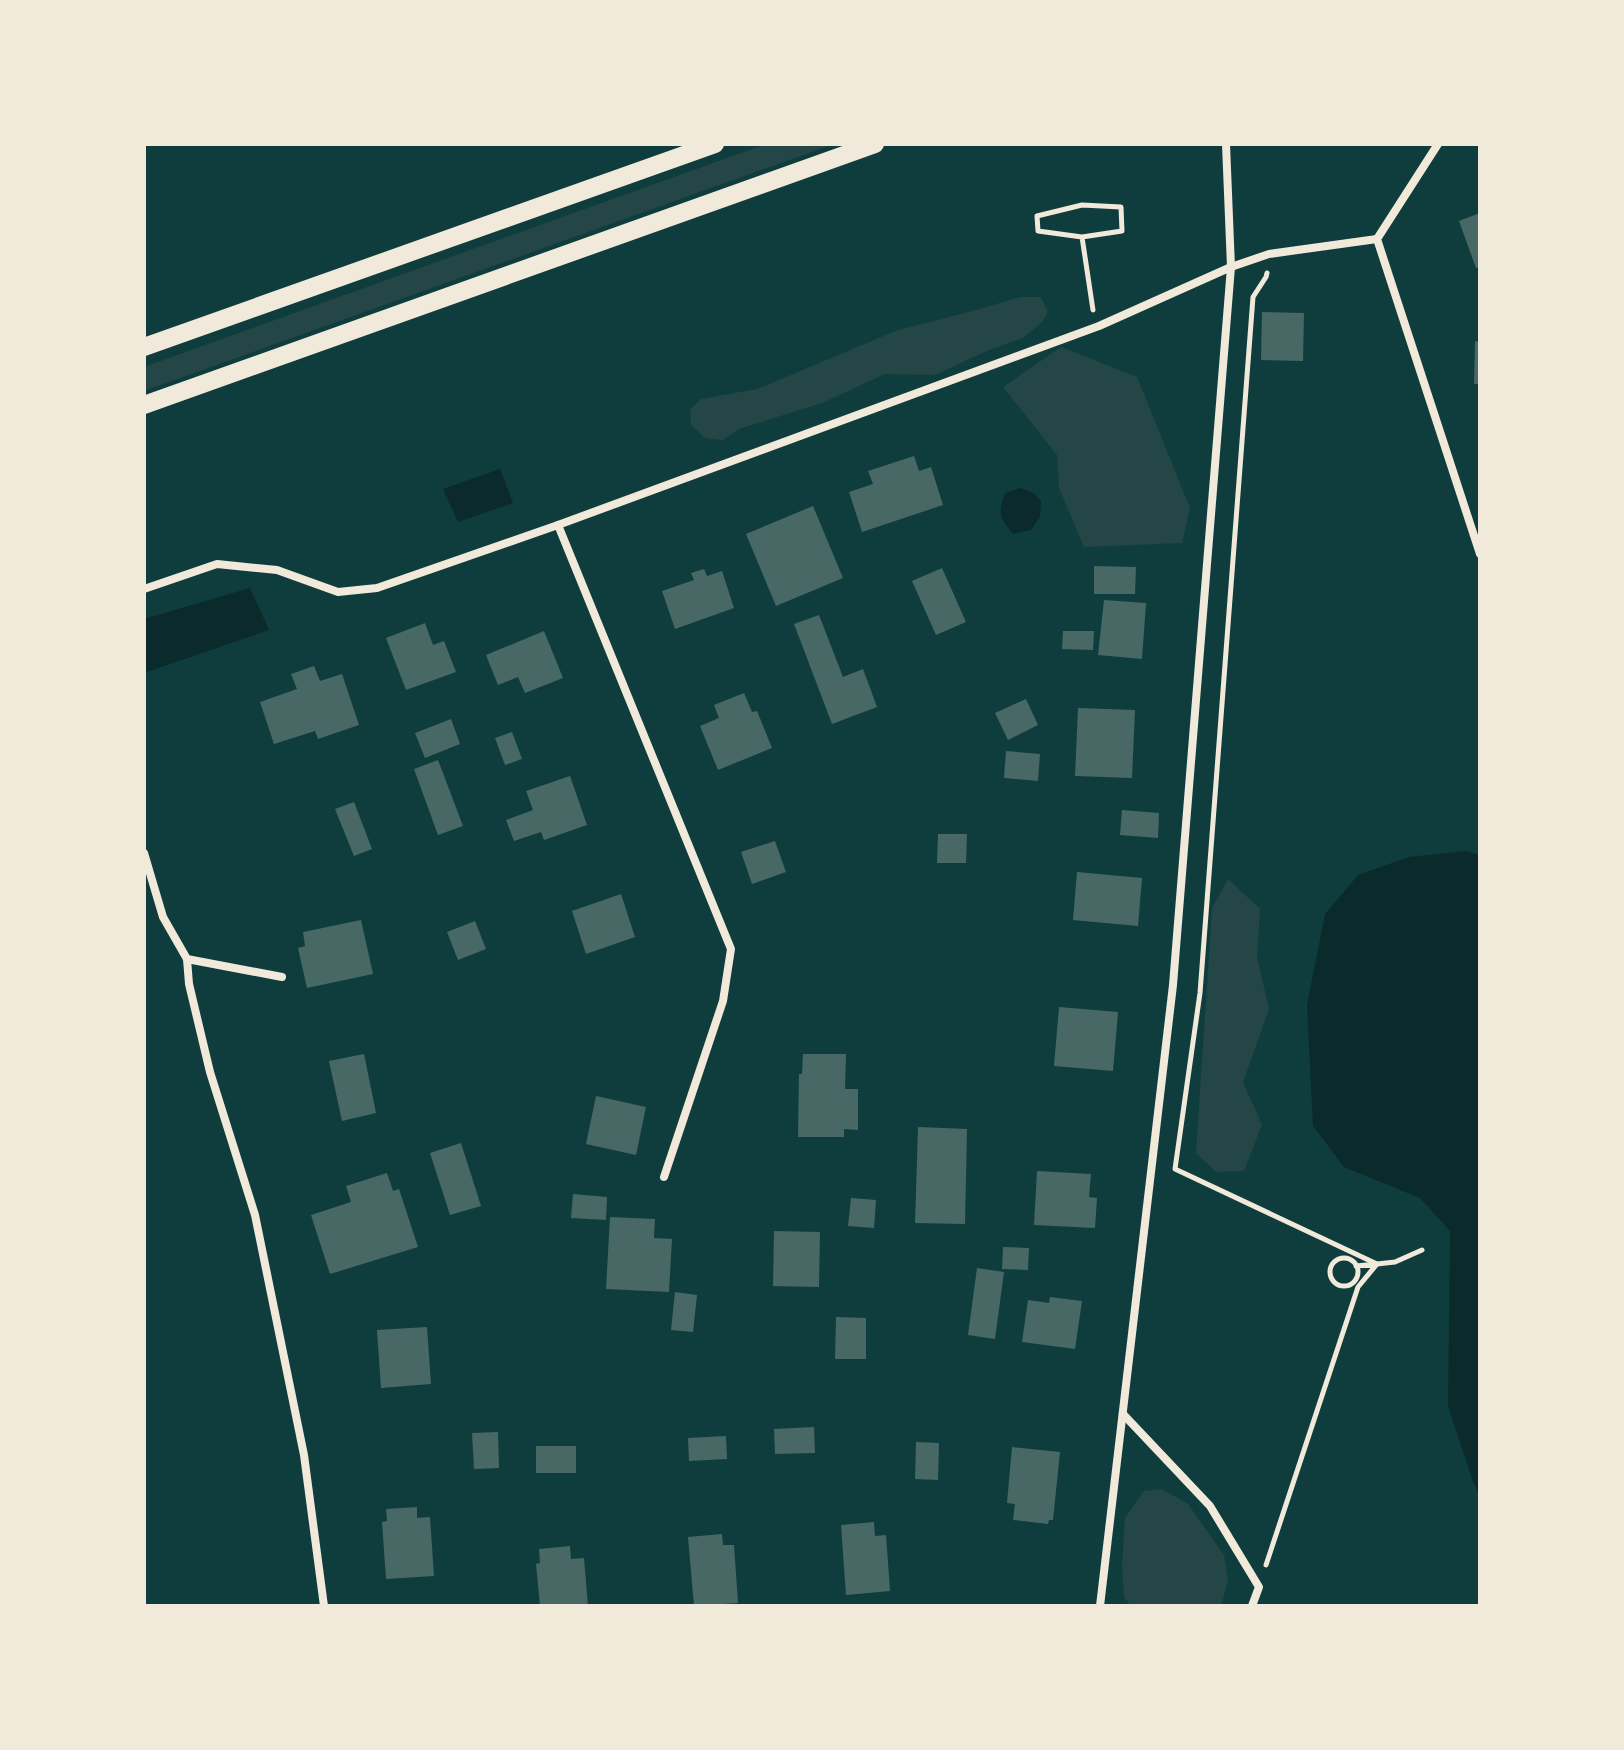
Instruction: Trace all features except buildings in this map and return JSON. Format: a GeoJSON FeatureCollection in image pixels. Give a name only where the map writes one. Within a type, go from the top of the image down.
{"type":"FeatureCollection","features":[{"type":"Feature","properties":{"kind":"main road"},"geometry":{"type":"LineString","coordinates":[[144,347],[715,144]]}},
{"type":"Feature","properties":{"kind":"main road"},"geometry":{"type":"LineString","coordinates":[[144,405],[875,144]]}},
{"type":"Feature","properties":{"kind":"street"},"geometry":{"type":"LineString","coordinates":[[1100,1606],[1173,985],[1231,267],[1226,144]]}},
{"type":"Feature","properties":{"kind":"street"},"geometry":{"type":"LineString","coordinates":[[144,589],[217,564],[277,570],[338,592],[377,588],[558,525],[1099,326],[1231,267],[1269,254],[1377,239],[1438,144]]}},
{"type":"Feature","properties":{"kind":"street"},"geometry":{"type":"LineString","coordinates":[[1377,239],[1480,554]]}},
{"type":"Feature","properties":{"kind":"street"},"geometry":{"type":"LineString","coordinates":[[558,525],[731,949],[723,1001],[664,1177]]}},
{"type":"Feature","properties":{"kind":"street"},"geometry":{"type":"LineString","coordinates":[[144,853],[163,917],[187,959],[189,984],[210,1072],[258,1230],[304,1455],[324,1606]]}},
{"type":"Feature","properties":{"kind":"street"},"geometry":{"type":"LineString","coordinates":[[187,959],[282,977]]}},
{"type":"Feature","properties":{"kind":"street"},"geometry":{"type":"LineString","coordinates":[[1123,1414],[1210,1506],[1259,1587],[1252,1606]]}},
{"type":"Feature","properties":{"kind":"path"},"geometry":{"type":"LineString","coordinates":[[1082,205],[1121,207],[1122,231],[1082,237],[1038,231],[1037,216],[1082,205]]}},
{"type":"Feature","properties":{"kind":"path"},"geometry":{"type":"LineString","coordinates":[[1082,237],[1094,317],[1099,326]]}},
{"type":"Feature","properties":{"kind":"path"},"geometry":{"type":"LineString","coordinates":[[1269,254],[1266,277],[1253,297],[1200,993],[1175,1169],[1377,1264]]}},
{"type":"Feature","properties":{"kind":"path"},"geometry":{"type":"LineString","coordinates":[[1356,1266],[1395,1262],[1422,1250]]}},
{"type":"Feature","properties":{"kind":"path"},"geometry":{"type":"LineString","coordinates":[[1338,1259],[1352,1260],[1356,1266],[1355,1280],[1349,1284],[1336,1283],[1331,1277],[1332,1263],[1338,1259]]}},
{"type":"Feature","properties":{"kind":"path"},"geometry":{"type":"LineString","coordinates":[[1259,1587],[1358,1287],[1377,1264]]}},
{"type":"Feature","properties":{"kind":"shaded area"},"geometry":{"type":"Polygon","coordinates":[[[766,144],[834,144],[144,391],[144,367],[766,144]]]}},
{"type":"Feature","properties":{"kind":"shaded area"},"geometry":{"type":"Polygon","coordinates":[[[1020,297],[1041,297],[1048,312],[1042,322],[1023,338],[935,375],[885,374],[822,403],[739,429],[723,440],[705,438],[691,425],[690,410],[701,399],[757,389],[898,330],[1020,297]]]}},
{"type":"Feature","properties":{"kind":"shaded area"},"geometry":{"type":"Polygon","coordinates":[[[1061,347],[1137,377],[1190,508],[1182,543],[1084,547],[1059,488],[1057,455],[1003,387],[1061,347]]]}},
{"type":"Feature","properties":{"kind":"shaded area"},"geometry":{"type":"Polygon","coordinates":[[[500,469],[513,503],[458,522],[443,489],[500,469]]]}},
{"type":"Feature","properties":{"kind":"shaded area"},"geometry":{"type":"Polygon","coordinates":[[[1021,488],[1034,493],[1041,501],[1040,517],[1031,530],[1013,534],[1002,519],[1001,506],[1005,493],[1021,488]]]}},
{"type":"Feature","properties":{"kind":"shaded area"},"geometry":{"type":"Polygon","coordinates":[[[250,588],[269,630],[144,673],[144,619],[250,588]]]}},
{"type":"Feature","properties":{"kind":"shaded area"},"geometry":{"type":"Polygon","coordinates":[[[1466,851],[1480,855],[1480,1496],[1448,1407],[1450,1231],[1420,1198],[1344,1167],[1313,1126],[1307,1005],[1325,914],[1358,875],[1409,857],[1466,851]]]}},
{"type":"Feature","properties":{"kind":"shaded area"},"geometry":{"type":"Polygon","coordinates":[[[1228,879],[1260,909],[1257,957],[1269,1009],[1243,1082],[1262,1125],[1244,1171],[1216,1172],[1196,1153],[1212,908],[1228,879]]]}},
{"type":"Feature","properties":{"kind":"shaded area"},"geometry":{"type":"Polygon","coordinates":[[[1162,1489],[1188,1504],[1224,1555],[1228,1580],[1219,1606],[1131,1606],[1124,1597],[1125,1518],[1144,1491],[1162,1489]]]}}]}
